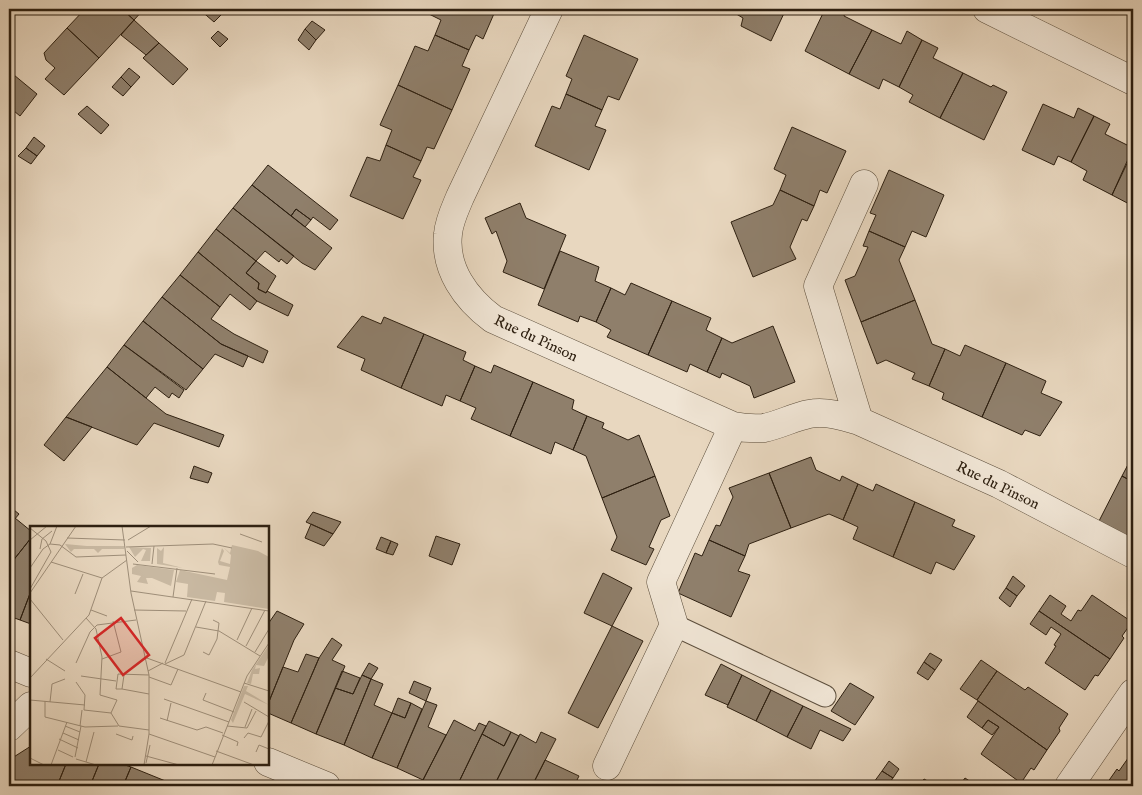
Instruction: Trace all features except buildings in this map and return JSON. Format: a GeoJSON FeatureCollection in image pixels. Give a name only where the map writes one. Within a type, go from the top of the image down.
{"type":"FeatureCollection","features":[{"type":"Feature","properties":{"kind":"street","name":"Rue du Pinson"},"geometry":{"type":"LineString","coordinates":[[549,9],[452,217],[448,233],[450,265],[469,297],[480,309],[493,319],[733,426],[750,429],[765,428],[810,414],[823,413],[859,421],[999,484],[1133,554]]}},
{"type":"Feature","properties":{"kind":"street"},"geometry":{"type":"LineString","coordinates":[[988,9],[1133,81]]}},
{"type":"Feature","properties":{"kind":"street"},"geometry":{"type":"LineString","coordinates":[[859,421],[818,286],[864,184]]}},
{"type":"Feature","properties":{"kind":"street"},"geometry":{"type":"LineString","coordinates":[[607,766],[674,625],[662,582],[733,426]]}},
{"type":"Feature","properties":{"kind":"street"},"geometry":{"type":"LineString","coordinates":[[9,664],[30,673]]}},
{"type":"Feature","properties":{"kind":"street"},"geometry":{"type":"LineString","coordinates":[[1069,786],[1133,693]]}},
{"type":"Feature","properties":{"kind":"street"},"geometry":{"type":"LineString","coordinates":[[9,728],[30,707]]}},
{"type":"Feature","properties":{"kind":"street"},"geometry":{"type":"LineString","coordinates":[[269,762],[326,786]]}},
{"type":"Feature","properties":{"kind":"lane"},"geometry":{"type":"LineString","coordinates":[[674,625],[826,696]]}}]}
